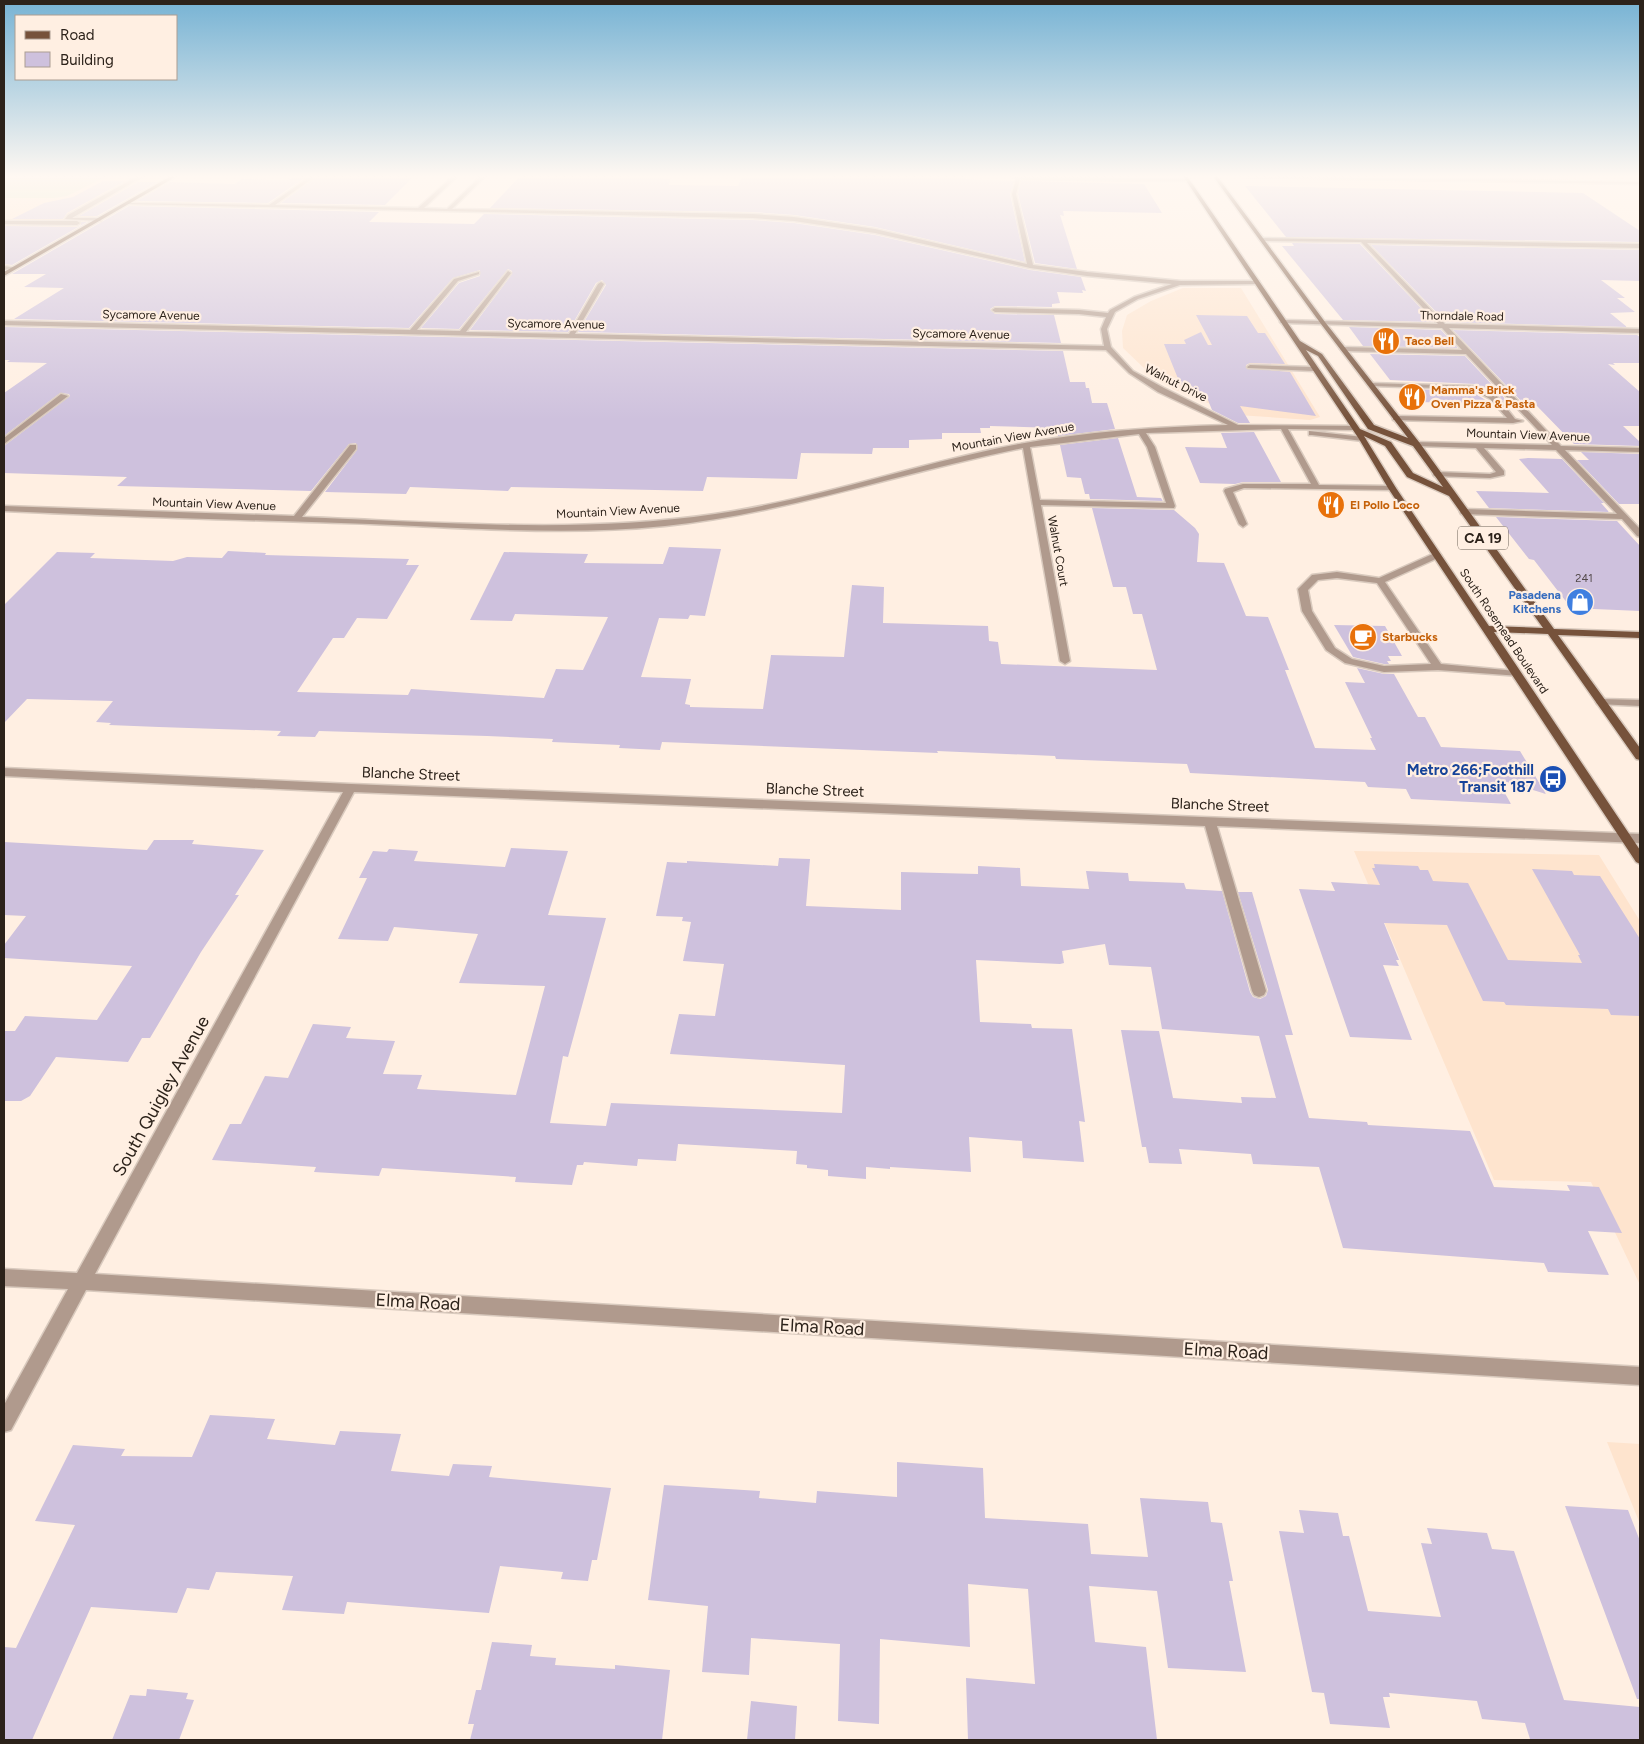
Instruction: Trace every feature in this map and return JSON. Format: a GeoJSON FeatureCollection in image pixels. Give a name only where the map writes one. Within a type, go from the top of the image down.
{"type":"FeatureCollection","features":[{"type":"Feature","properties":{"kind":"main road"},"geometry":{"type":"LineString","coordinates":[[4,274],[33,257]]}},
{"type":"Feature","properties":{"kind":"main road","name":"South Rosemead Boulevard"},"geometry":{"type":"LineString","coordinates":[[1240,257],[1640,859]]}},
{"type":"Feature","properties":{"kind":"main road","name":"CA 19"},"geometry":{"type":"LineString","coordinates":[[1275,257],[1416,444],[1640,756]]}},
{"type":"Feature","properties":{"kind":"main road"},"geometry":{"type":"LineString","coordinates":[[1296,342],[1320,355],[1371,427],[1416,444]]}},
{"type":"Feature","properties":{"kind":"main road"},"geometry":{"type":"LineString","coordinates":[[1353,428],[1388,444],[1410,475],[1451,494]]}},
{"type":"Feature","properties":{"kind":"main road"},"geometry":{"type":"LineString","coordinates":[[1486,629],[1640,635]]}},
{"type":"Feature","properties":{"kind":"street"},"geometry":{"type":"LineString","coordinates":[[992,257],[1030,266],[1181,283],[1257,282]]}},
{"type":"Feature","properties":{"kind":"street"},"geometry":{"type":"LineString","coordinates":[[1028,257],[1030,266]]}},
{"type":"Feature","properties":{"kind":"street"},"geometry":{"type":"LineString","coordinates":[[1379,257],[1640,534]]}},
{"type":"Feature","properties":{"kind":"street"},"geometry":{"type":"LineString","coordinates":[[4,268],[14,268]]}},
{"type":"Feature","properties":{"kind":"street"},"geometry":{"type":"LineString","coordinates":[[412,332],[456,280],[476,273]]}},
{"type":"Feature","properties":{"kind":"street"},"geometry":{"type":"LineString","coordinates":[[462,333],[508,274]]}},
{"type":"Feature","properties":{"kind":"street"},"geometry":{"type":"LineString","coordinates":[[995,310],[1079,312],[1109,315],[1136,298],[1181,283]]}},
{"type":"Feature","properties":{"kind":"street"},"geometry":{"type":"LineString","coordinates":[[571,336],[601,284]]}},
{"type":"Feature","properties":{"kind":"street"},"geometry":{"type":"LineString","coordinates":[[1108,348],[1104,330],[1109,315]]}},
{"type":"Feature","properties":{"kind":"street","name":"Thorndale Road"},"geometry":{"type":"LineString","coordinates":[[1283,322],[1640,331]]}},
{"type":"Feature","properties":{"kind":"street","name":"Sycamore Avenue"},"geometry":{"type":"LineString","coordinates":[[4,323],[1108,348]]}},
{"type":"Feature","properties":{"kind":"street","name":"Walnut Drive"},"geometry":{"type":"LineString","coordinates":[[1108,348],[1131,372],[1161,390],[1235,426]]}},
{"type":"Feature","properties":{"kind":"street"},"geometry":{"type":"LineString","coordinates":[[1343,349],[1468,352]]}},
{"type":"Feature","properties":{"kind":"street"},"geometry":{"type":"LineString","coordinates":[[1250,367],[1312,366]]}},
{"type":"Feature","properties":{"kind":"street"},"geometry":{"type":"LineString","coordinates":[[1371,384],[1473,387],[1493,397],[1514,421]]}},
{"type":"Feature","properties":{"kind":"street"},"geometry":{"type":"LineString","coordinates":[[4,442],[64,396]]}},
{"type":"Feature","properties":{"kind":"street"},"geometry":{"type":"LineString","coordinates":[[1396,418],[1534,421]]}},
{"type":"Feature","properties":{"kind":"street","name":"Mountain View Avenue"},"geometry":{"type":"LineString","coordinates":[[4,509],[502,526],[597,527],[662,524],[728,515],[798,501],[938,464],[1026,445],[1101,434],[1235,426],[1353,428]]}},
{"type":"Feature","properties":{"kind":"street"},"geometry":{"type":"LineString","coordinates":[[1283,426],[1316,487]]}},
{"type":"Feature","properties":{"kind":"street","name":"Mountain View Avenue"},"geometry":{"type":"LineString","coordinates":[[1283,426],[1336,437],[1363,440]]}},
{"type":"Feature","properties":{"kind":"street"},"geometry":{"type":"LineString","coordinates":[[1036,502],[1171,506],[1151,447],[1141,431]]}},
{"type":"Feature","properties":{"kind":"street","name":"Mountain View Avenue"},"geometry":{"type":"LineString","coordinates":[[1416,444],[1640,450]]}},
{"type":"Feature","properties":{"kind":"street","name":"Walnut Court"},"geometry":{"type":"LineString","coordinates":[[1026,445],[1065,661]]}},
{"type":"Feature","properties":{"kind":"street"},"geometry":{"type":"LineString","coordinates":[[1437,474],[1490,476],[1501,473],[1478,446]]}},
{"type":"Feature","properties":{"kind":"street"},"geometry":{"type":"LineString","coordinates":[[296,519],[354,447]]}},
{"type":"Feature","properties":{"kind":"street"},"geometry":{"type":"LineString","coordinates":[[1243,524],[1228,491],[1243,486],[1392,488]]}},
{"type":"Feature","properties":{"kind":"street"},"geometry":{"type":"LineString","coordinates":[[1464,512],[1625,518]]}},
{"type":"Feature","properties":{"kind":"street"},"geometry":{"type":"LineString","coordinates":[[1437,555],[1380,581],[1337,575],[1314,577],[1303,589],[1307,611],[1331,650],[1349,661],[1384,669],[1438,667],[1516,674]]}},
{"type":"Feature","properties":{"kind":"street"},"geometry":{"type":"LineString","coordinates":[[1380,581],[1438,667]]}},
{"type":"Feature","properties":{"kind":"street"},"geometry":{"type":"LineString","coordinates":[[1602,702],[1640,703]]}},
{"type":"Feature","properties":{"kind":"street","name":"Blanche Street"},"geometry":{"type":"LineString","coordinates":[[4,772],[351,788],[1640,838]]}},
{"type":"Feature","properties":{"kind":"street","name":"South Quigley Avenue"},"geometry":{"type":"LineString","coordinates":[[4,1424],[351,788]]}},
{"type":"Feature","properties":{"kind":"street"},"geometry":{"type":"LineString","coordinates":[[1210,821],[1259,991]]}},
{"type":"Feature","properties":{"kind":"street","name":"Elma Road"},"geometry":{"type":"LineString","coordinates":[[4,1277],[1640,1376]]}},
{"type":"Feature","properties":{"kind":"shaded area"},"geometry":{"type":"Polygon","coordinates":[[[4,257],[21,257],[4,267],[4,257]]]}},
{"type":"Feature","properties":{"kind":"shaded area"},"geometry":{"type":"Polygon","coordinates":[[[1183,288],[1241,288],[1320,417],[1310,420],[1238,415],[1173,389],[1145,369],[1123,348],[1122,331],[1127,315],[1151,301],[1183,288]]]}},
{"type":"Feature","properties":{"kind":"shaded area"},"geometry":{"type":"Polygon","coordinates":[[[1354,851],[1599,855],[1640,921],[1640,1285],[1591,1182],[1494,1180],[1354,851]]]}},
{"type":"Feature","properties":{"kind":"shaded area"},"geometry":{"type":"Polygon","coordinates":[[[1607,1442],[1640,1444],[1640,1524],[1607,1442]]]}},
{"type":"Feature","properties":{"kind":"building"},"geometry":{"type":"Polygon","coordinates":[[[4,257],[25,257],[12,265],[4,264],[4,257]]]}},
{"type":"Feature","properties":{"kind":"building"},"geometry":{"type":"Polygon","coordinates":[[[41,257],[974,257],[1030,270],[1081,277],[1086,291],[1082,290],[1083,293],[1057,292],[1060,303],[1052,304],[1052,307],[995,306],[990,309],[995,314],[1054,315],[1061,343],[578,332],[606,285],[602,280],[596,283],[568,332],[470,330],[512,274],[512,271],[508,269],[459,329],[421,328],[459,283],[480,276],[480,270],[453,278],[409,328],[14,319],[64,288],[24,287],[46,274],[12,274],[41,257]]]}},
{"type":"Feature","properties":{"kind":"building"},"geometry":{"type":"Polygon","coordinates":[[[1005,257],[1024,257],[1025,262],[1005,257]]]}},
{"type":"Feature","properties":{"kind":"building"},"geometry":{"type":"Polygon","coordinates":[[[1034,257],[1073,257],[1077,269],[1035,263],[1034,257]]]}},
{"type":"Feature","properties":{"kind":"building"},"geometry":{"type":"Polygon","coordinates":[[[1291,257],[1373,257],[1434,322],[1343,320],[1291,257]]]}},
{"type":"Feature","properties":{"kind":"building"},"geometry":{"type":"Polygon","coordinates":[[[1383,257],[1640,257],[1640,281],[1601,280],[1625,298],[1617,298],[1635,312],[1610,313],[1627,327],[1446,322],[1383,257]]]}},
{"type":"Feature","properties":{"kind":"building"},"geometry":{"type":"Polygon","coordinates":[[[1196,315],[1247,316],[1258,333],[1265,333],[1285,364],[1250,363],[1246,365],[1246,368],[1290,372],[1316,416],[1240,406],[1250,423],[1238,423],[1212,410],[1208,400],[1183,391],[1164,344],[1186,344],[1184,340],[1201,332],[1208,345],[1212,345],[1196,315]]]}},
{"type":"Feature","properties":{"kind":"building"},"geometry":{"type":"Polygon","coordinates":[[[4,327],[1063,351],[1070,382],[1085,382],[1086,388],[1089,388],[1092,403],[1107,403],[1115,429],[1058,436],[1056,428],[990,426],[990,428],[980,428],[981,433],[942,433],[942,439],[909,440],[909,448],[873,448],[872,454],[801,453],[797,479],[707,477],[703,491],[511,487],[508,491],[410,487],[406,494],[325,492],[357,450],[356,443],[349,444],[311,491],[117,486],[127,477],[4,473],[4,446],[70,396],[69,394],[60,393],[4,436],[4,393],[47,363],[7,362],[10,360],[4,360],[4,327]]]}},
{"type":"Feature","properties":{"kind":"building"},"geometry":{"type":"Polygon","coordinates":[[[1349,327],[1441,330],[1458,348],[1363,346],[1349,327]]]}},
{"type":"Feature","properties":{"kind":"building"},"geometry":{"type":"Polygon","coordinates":[[[1453,330],[1637,335],[1640,337],[1640,363],[1608,364],[1640,392],[1640,426],[1623,426],[1640,442],[1640,446],[1574,444],[1537,406],[1525,405],[1453,330]]]}},
{"type":"Feature","properties":{"kind":"building"},"geometry":{"type":"Polygon","coordinates":[[[1370,354],[1465,356],[1511,405],[1506,405],[1497,393],[1475,384],[1390,380],[1370,354]]]}},
{"type":"Feature","properties":{"kind":"building"},"geometry":{"type":"Polygon","coordinates":[[[1408,389],[1471,391],[1492,404],[1419,402],[1408,389]]]}},
{"type":"Feature","properties":{"kind":"building"},"geometry":{"type":"Polygon","coordinates":[[[1254,432],[1281,482],[1200,483],[1185,447],[1227,448],[1221,433],[1254,432]]]}},
{"type":"Feature","properties":{"kind":"building"},"geometry":{"type":"Polygon","coordinates":[[[1118,438],[1137,497],[1161,498],[1163,501],[1090,499],[1089,494],[1085,494],[1081,478],[1067,477],[1060,445],[1118,438]]]}},
{"type":"Feature","properties":{"kind":"building"},"geometry":{"type":"Polygon","coordinates":[[[1581,452],[1640,454],[1640,504],[1619,504],[1577,460],[1589,460],[1581,452]]]}},
{"type":"Feature","properties":{"kind":"building"},"geometry":{"type":"Polygon","coordinates":[[[1519,459],[1562,459],[1604,503],[1601,503],[1609,512],[1489,508],[1476,491],[1549,493],[1519,459]]]}},
{"type":"Feature","properties":{"kind":"building"},"geometry":{"type":"Polygon","coordinates":[[[1092,508],[1174,510],[1195,528],[1199,534],[1197,562],[1224,563],[1246,616],[1268,617],[1289,670],[1285,670],[1315,748],[1376,750],[1345,682],[1365,683],[1357,668],[1384,674],[1394,674],[1418,717],[1425,717],[1441,747],[1520,751],[1546,794],[1497,779],[1511,804],[1411,799],[1406,789],[1368,787],[1365,782],[1190,773],[1187,764],[1056,759],[1055,756],[662,742],[660,750],[619,748],[620,745],[552,742],[553,739],[319,731],[315,737],[277,736],[281,731],[109,725],[111,723],[96,722],[113,701],[27,699],[4,723],[4,605],[57,552],[95,553],[90,558],[173,561],[187,557],[222,558],[228,551],[266,553],[265,555],[409,559],[406,565],[419,565],[387,619],[357,618],[344,638],[333,638],[297,692],[408,695],[411,689],[544,698],[556,669],[583,670],[608,617],[515,614],[512,621],[470,620],[504,552],[588,554],[584,563],[663,564],[669,547],[721,549],[705,616],[690,615],[688,619],[659,618],[641,677],[691,679],[685,704],[690,705],[690,707],[763,709],[771,655],[844,657],[852,585],[884,587],[883,623],[988,626],[989,641],[998,642],[1001,664],[1157,670],[1142,614],[1133,614],[1126,587],[1113,587],[1092,508]]]}},
{"type":"Feature","properties":{"kind":"building"},"geometry":{"type":"Polygon","coordinates":[[[1496,517],[1617,521],[1640,546],[1640,611],[1571,608],[1534,560],[1529,559],[1496,517]]]}},
{"type":"Feature","properties":{"kind":"building"},"geometry":{"type":"Polygon","coordinates":[[[1334,625],[1385,626],[1402,656],[1388,656],[1391,661],[1387,661],[1389,664],[1353,657],[1334,625]]]}},
{"type":"Feature","properties":{"kind":"building"},"geometry":{"type":"Polygon","coordinates":[[[154,840],[194,840],[192,844],[264,850],[235,895],[239,895],[201,952],[150,1038],[142,1038],[128,1062],[56,1057],[30,1096],[21,1101],[4,1101],[4,1031],[15,1031],[25,1016],[97,1020],[132,966],[4,958],[4,945],[26,916],[4,915],[4,842],[147,850],[154,840]]]}},
{"type":"Feature","properties":{"kind":"building"},"geometry":{"type":"Polygon","coordinates":[[[511,848],[568,851],[548,915],[606,918],[568,1057],[563,1056],[550,1123],[606,1126],[611,1103],[842,1113],[845,1065],[670,1054],[679,1014],[715,1016],[724,964],[683,961],[691,922],[682,921],[683,917],[656,916],[667,862],[687,863],[687,861],[778,866],[779,858],[810,859],[806,906],[901,910],[901,872],[978,874],[978,866],[1020,868],[1021,886],[1089,889],[1086,871],[1128,873],[1129,881],[1184,883],[1186,889],[1222,891],[1250,992],[1253,997],[1260,999],[1266,996],[1268,990],[1238,892],[1252,892],[1293,1035],[1285,1035],[1309,1118],[1367,1122],[1368,1125],[1470,1131],[1494,1187],[1570,1191],[1567,1185],[1599,1187],[1622,1233],[1588,1231],[1609,1275],[1548,1272],[1544,1263],[1343,1248],[1319,1167],[1253,1164],[1251,1154],[1179,1149],[1182,1164],[1149,1163],[1146,1147],[1142,1147],[1121,1030],[1159,1031],[1173,1098],[1242,1103],[1241,1097],[1276,1098],[1259,1036],[1162,1029],[1151,967],[1109,965],[1105,944],[1062,951],[1064,963],[1060,964],[976,960],[980,1022],[1031,1024],[1032,1028],[1072,1029],[1085,1122],[1079,1121],[1084,1162],[1023,1158],[1022,1141],[969,1137],[971,1172],[866,1167],[866,1179],[828,1176],[828,1170],[807,1168],[807,1165],[796,1164],[797,1151],[678,1144],[676,1161],[638,1159],[637,1166],[584,1162],[583,1165],[577,1165],[572,1185],[515,1182],[516,1177],[382,1168],[379,1176],[314,1172],[316,1167],[212,1160],[230,1124],[241,1124],[265,1076],[288,1078],[313,1024],[351,1027],[346,1038],[395,1041],[383,1074],[422,1075],[417,1089],[516,1095],[545,986],[459,983],[478,934],[394,927],[388,941],[338,939],[367,878],[359,878],[373,851],[387,852],[389,849],[418,851],[414,861],[505,867],[511,848]]]}},
{"type":"Feature","properties":{"kind":"building"},"geometry":{"type":"Polygon","coordinates":[[[1374,864],[1418,866],[1420,870],[1428,870],[1433,881],[1468,883],[1508,960],[1582,963],[1578,955],[1580,955],[1532,869],[1572,871],[1574,875],[1600,876],[1640,939],[1640,1016],[1611,1015],[1608,1009],[1506,1005],[1504,1002],[1483,1001],[1447,925],[1384,923],[1399,960],[1396,960],[1399,966],[1383,965],[1412,1040],[1350,1037],[1299,889],[1335,891],[1331,882],[1380,885],[1372,868],[1375,868],[1374,864]]]}},
{"type":"Feature","properties":{"kind":"building"},"geometry":{"type":"Polygon","coordinates":[[[210,1415],[275,1419],[267,1439],[335,1445],[340,1431],[401,1434],[391,1471],[449,1476],[453,1464],[492,1466],[489,1477],[611,1488],[597,1560],[592,1560],[588,1581],[561,1579],[563,1572],[500,1566],[489,1613],[347,1602],[344,1614],[282,1610],[293,1576],[216,1572],[209,1590],[187,1588],[177,1613],[91,1607],[32,1740],[4,1740],[4,1647],[16,1648],[75,1525],[35,1521],[73,1445],[125,1449],[121,1456],[192,1457],[210,1415]]]}},
{"type":"Feature","properties":{"kind":"building"},"geometry":{"type":"Polygon","coordinates":[[[897,1462],[983,1468],[985,1518],[1088,1524],[1091,1554],[1148,1557],[1140,1498],[1208,1502],[1211,1522],[1222,1523],[1233,1581],[1229,1581],[1246,1672],[1168,1668],[1157,1591],[1089,1586],[1095,1642],[1146,1647],[1157,1740],[968,1740],[966,1678],[1035,1684],[1028,1589],[968,1584],[970,1647],[880,1639],[879,1724],[838,1721],[840,1644],[751,1638],[749,1675],[702,1672],[708,1606],[648,1600],[664,1485],[760,1491],[759,1498],[816,1503],[817,1491],[897,1497],[897,1462]]]}},
{"type":"Feature","properties":{"kind":"building"},"geometry":{"type":"Polygon","coordinates":[[[1565,1506],[1628,1510],[1640,1541],[1640,1699],[1637,1699],[1565,1506]]]}},
{"type":"Feature","properties":{"kind":"building"},"geometry":{"type":"Polygon","coordinates":[[[1299,1510],[1338,1513],[1343,1536],[1349,1536],[1368,1611],[1441,1617],[1421,1543],[1432,1544],[1427,1528],[1487,1533],[1492,1549],[1514,1551],[1564,1700],[1640,1707],[1640,1740],[1530,1739],[1525,1723],[1482,1719],[1477,1701],[1389,1693],[1390,1697],[1383,1697],[1390,1728],[1330,1724],[1324,1693],[1312,1692],[1279,1531],[1304,1533],[1299,1510]]]}},
{"type":"Feature","properties":{"kind":"building"},"geometry":{"type":"Polygon","coordinates":[[[492,1642],[532,1645],[530,1656],[556,1658],[555,1665],[615,1669],[615,1665],[670,1670],[662,1740],[470,1740],[474,1724],[468,1724],[476,1690],[481,1690],[492,1642]]]}},
{"type":"Feature","properties":{"kind":"building"},"geometry":{"type":"Polygon","coordinates":[[[147,1689],[188,1693],[186,1699],[194,1700],[179,1740],[112,1740],[130,1695],[146,1696],[147,1689]]]}},
{"type":"Feature","properties":{"kind":"building"},"geometry":{"type":"Polygon","coordinates":[[[751,1701],[797,1706],[795,1740],[747,1740],[751,1701]]]}},
{"type":"Feature","properties":{"kind":"place","name":"Taco Bell"},"geometry":{"type":"Point","coordinates":[1386,341]}},
{"type":"Feature","properties":{"kind":"place","name":"Mamma's Brick Oven Pizza & Pasta"},"geometry":{"type":"Point","coordinates":[1412,397]}},
{"type":"Feature","properties":{"kind":"place","name":"El Pollo Loco"},"geometry":{"type":"Point","coordinates":[1331,505]}},
{"type":"Feature","properties":{"kind":"place","name":"Pasadena Kitchens"},"geometry":{"type":"Point","coordinates":[1580,602]}},
{"type":"Feature","properties":{"kind":"place","name":"Starbucks"},"geometry":{"type":"Point","coordinates":[1363,637]}},
{"type":"Feature","properties":{"kind":"place","name":"Metro 266;Foothill Transit 187"},"geometry":{"type":"Point","coordinates":[1553,779]}}]}
